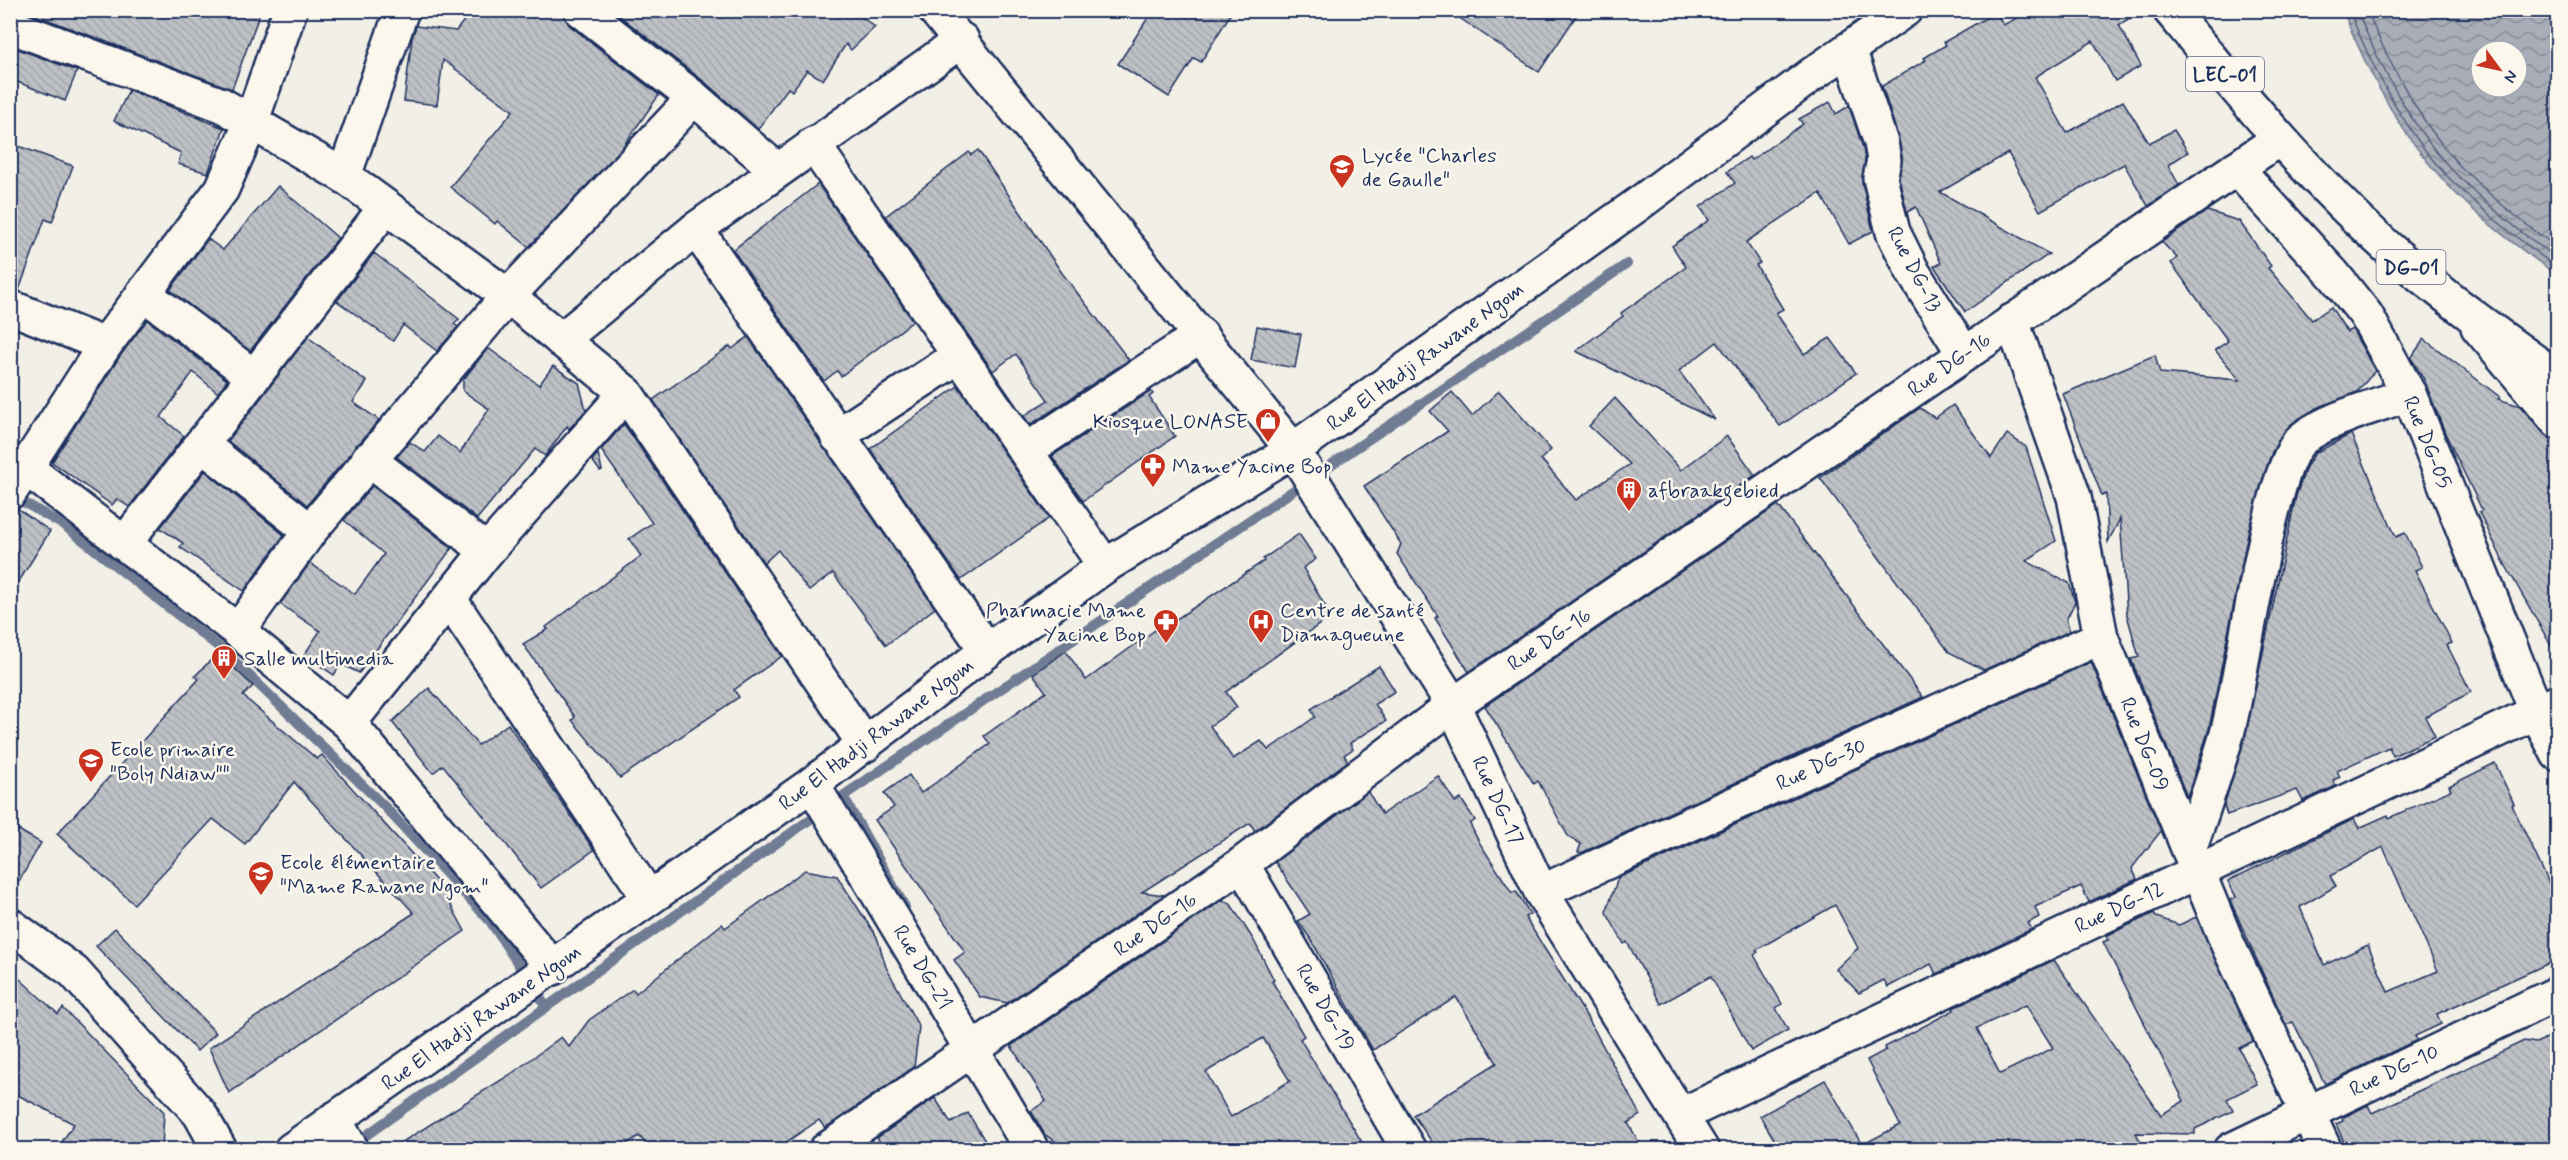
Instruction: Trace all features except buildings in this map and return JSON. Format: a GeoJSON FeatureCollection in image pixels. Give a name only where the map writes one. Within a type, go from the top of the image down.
{"type":"FeatureCollection","features":[{"type":"Feature","properties":{"kind":"main road"},"geometry":{"type":"LineString","coordinates":[[290,10],[252,120],[222,189],[105,345],[16,474],[124,544],[238,631],[349,723],[553,968]]}},
{"type":"Feature","properties":{"kind":"main road"},"geometry":{"type":"LineString","coordinates":[[581,10],[694,98],[777,170]]}},
{"type":"Feature","properties":{"kind":"main road","name":"Rue DG-17"},"geometry":{"type":"LineString","coordinates":[[935,10],[962,40],[1293,450],[1453,705],[1541,892],[1702,1149]]}},
{"type":"Feature","properties":{"kind":"main road","name":"Rue El Hadji Rawane Ngom"},"geometry":{"type":"LineString","coordinates":[[291,1149],[553,968],[812,784],[987,651],[1105,566],[1293,450],[1905,10]]}},
{"type":"Feature","properties":{"kind":"main road","name":"LEC-01"},"geometry":{"type":"LineString","coordinates":[[2170,10],[2278,139]]}},
{"type":"Feature","properties":{"kind":"main road"},"geometry":{"type":"LineString","coordinates":[[344,176],[398,12]]}},
{"type":"Feature","properties":{"kind":"main road"},"geometry":{"type":"LineString","coordinates":[[10,26],[222,105],[252,120],[344,176],[508,296],[626,393],[865,745]]}},
{"type":"Feature","properties":{"kind":"main road"},"geometry":{"type":"LineString","coordinates":[[561,340],[696,229],[962,40]]}},
{"type":"Feature","properties":{"kind":"main road","name":"Rue DG-13"},"geometry":{"type":"LineString","coordinates":[[1849,49],[1881,143],[1884,160],[1880,178],[1893,232],[1913,272],[1964,354]]}},
{"type":"Feature","properties":{"kind":"main road"},"geometry":{"type":"LineString","coordinates":[[238,631],[310,531],[368,459],[508,296],[694,98]]}},
{"type":"Feature","properties":{"kind":"main road","name":"Rue DG-16"},"geometry":{"type":"LineString","coordinates":[[826,1149],[1242,864],[1453,705],[2278,139]]}},
{"type":"Feature","properties":{"kind":"main road","name":"DG-01"},"geometry":{"type":"LineString","coordinates":[[2278,139],[2401,259],[2464,311],[2558,378]]}},
{"type":"Feature","properties":{"kind":"main road"},"geometry":{"type":"LineString","coordinates":[[813,144],[959,356],[1027,450],[1105,566]]}},
{"type":"Feature","properties":{"kind":"main road","name":"Rue DG-05"},"geometry":{"type":"LineString","coordinates":[[2236,168],[2334,275],[2366,315],[2409,394],[2547,707],[2558,754]]}},
{"type":"Feature","properties":{"kind":"main road"},"geometry":{"type":"LineString","coordinates":[[124,544],[385,208]]}},
{"type":"Feature","properties":{"kind":"main road"},"geometry":{"type":"LineString","coordinates":[[696,229],[987,651]]}},
{"type":"Feature","properties":{"kind":"main road"},"geometry":{"type":"LineString","coordinates":[[143,293],[253,376]]}},
{"type":"Feature","properties":{"kind":"main road"},"geometry":{"type":"LineString","coordinates":[[10,307],[105,345]]}},
{"type":"Feature","properties":{"kind":"main road"},"geometry":{"type":"LineString","coordinates":[[2464,311],[2558,423]]}},
{"type":"Feature","properties":{"kind":"main road","name":"Rue DG-09"},"geometry":{"type":"LineString","coordinates":[[2012,321],[2074,497],[2101,637],[2228,945],[2325,1149]]}},
{"type":"Feature","properties":{"kind":"main road"},"geometry":{"type":"LineString","coordinates":[[1027,450],[1201,335]]}},
{"type":"Feature","properties":{"kind":"main road"},"geometry":{"type":"LineString","coordinates":[[837,436],[959,356]]}},
{"type":"Feature","properties":{"kind":"main road"},"geometry":{"type":"LineString","coordinates":[[349,723],[487,552],[626,393]]}},
{"type":"Feature","properties":{"kind":"main road"},"geometry":{"type":"LineString","coordinates":[[2193,860],[2228,733],[2281,482],[2294,449],[2300,441],[2321,428],[2409,394]]}},
{"type":"Feature","properties":{"kind":"main road"},"geometry":{"type":"LineString","coordinates":[[201,444],[310,531]]}},
{"type":"Feature","properties":{"kind":"main road"},"geometry":{"type":"LineString","coordinates":[[368,459],[487,552]]}},
{"type":"Feature","properties":{"kind":"main road"},"geometry":{"type":"LineString","coordinates":[[450,600],[649,898]]}},
{"type":"Feature","properties":{"kind":"main road","name":"Rue DG-30"},"geometry":{"type":"LineString","coordinates":[[1541,892],[2101,637]]}},
{"type":"Feature","properties":{"kind":"main road","name":"Rue DG-12"},"geometry":{"type":"LineString","coordinates":[[1682,1115],[2193,860],[2547,707]]}},
{"type":"Feature","properties":{"kind":"main road","name":"Rue DG-21"},"geometry":{"type":"LineString","coordinates":[[812,784],[1032,1149]]}},
{"type":"Feature","properties":{"kind":"main road","name":"Rue DG-19"},"geometry":{"type":"LineString","coordinates":[[1242,864],[1409,1149]]}},
{"type":"Feature","properties":{"kind":"main road"},"geometry":{"type":"LineString","coordinates":[[10,925],[74,972],[200,1114],[220,1149]]}},
{"type":"Feature","properties":{"kind":"main road","name":"Rue DG-10"},"geometry":{"type":"LineString","coordinates":[[2231,1149],[2558,993]]}},
{"type":"Feature","properties":{"kind":"main road"},"geometry":{"type":"LineString","coordinates":[[334,1119],[352,1149]]}},
{"type":"Feature","properties":{"kind":"water"},"geometry":{"type":"Polygon","coordinates":[[[2343,11],[2557,11],[2557,275],[2485,220],[2445,182],[2399,123],[2374,79],[2343,11]]]}},
{"type":"Feature","properties":{"kind":"waterway"},"geometry":{"type":"LineString","coordinates":[[354,1144],[843,796],[1627,264]]}},
{"type":"Feature","properties":{"kind":"waterway"},"geometry":{"type":"LineString","coordinates":[[11,495],[65,526],[225,652],[384,806],[490,921],[546,1007]]}},
{"type":"Feature","properties":{"kind":"waterway"},"geometry":{"type":"LineString","coordinates":[[843,796],[905,907]]}},
{"type":"Feature","properties":{"kind":"place","name":"Lycée \"Charles de Gaulle\""},"geometry":{"type":"Point","coordinates":[1342,190]}},
{"type":"Feature","properties":{"kind":"place","name":"Kiosque LONASE"},"geometry":{"type":"Point","coordinates":[1268,444]}},
{"type":"Feature","properties":{"kind":"place","name":"Mame Yacine Bop"},"geometry":{"type":"Point","coordinates":[1153,489]}},
{"type":"Feature","properties":{"kind":"place","name":"afbraakgebied"},"geometry":{"type":"Point","coordinates":[1629,513]}},
{"type":"Feature","properties":{"kind":"place","name":"Pharmacie Mame Yacine Bop"},"geometry":{"type":"Point","coordinates":[1166,645]}},
{"type":"Feature","properties":{"kind":"place","name":"Centre de santé Diamagueune"},"geometry":{"type":"Point","coordinates":[1261,645]}},
{"type":"Feature","properties":{"kind":"place","name":"Salle multimedia"},"geometry":{"type":"Point","coordinates":[224,681]}},
{"type":"Feature","properties":{"kind":"place","name":"Ecole primaire \"Boly Ndiaw\"\""},"geometry":{"type":"Point","coordinates":[91,784]}},
{"type":"Feature","properties":{"kind":"place","name":"Ecole élémentaire \"Mame Rawane Ngom\""},"geometry":{"type":"Point","coordinates":[261,897]}}]}
